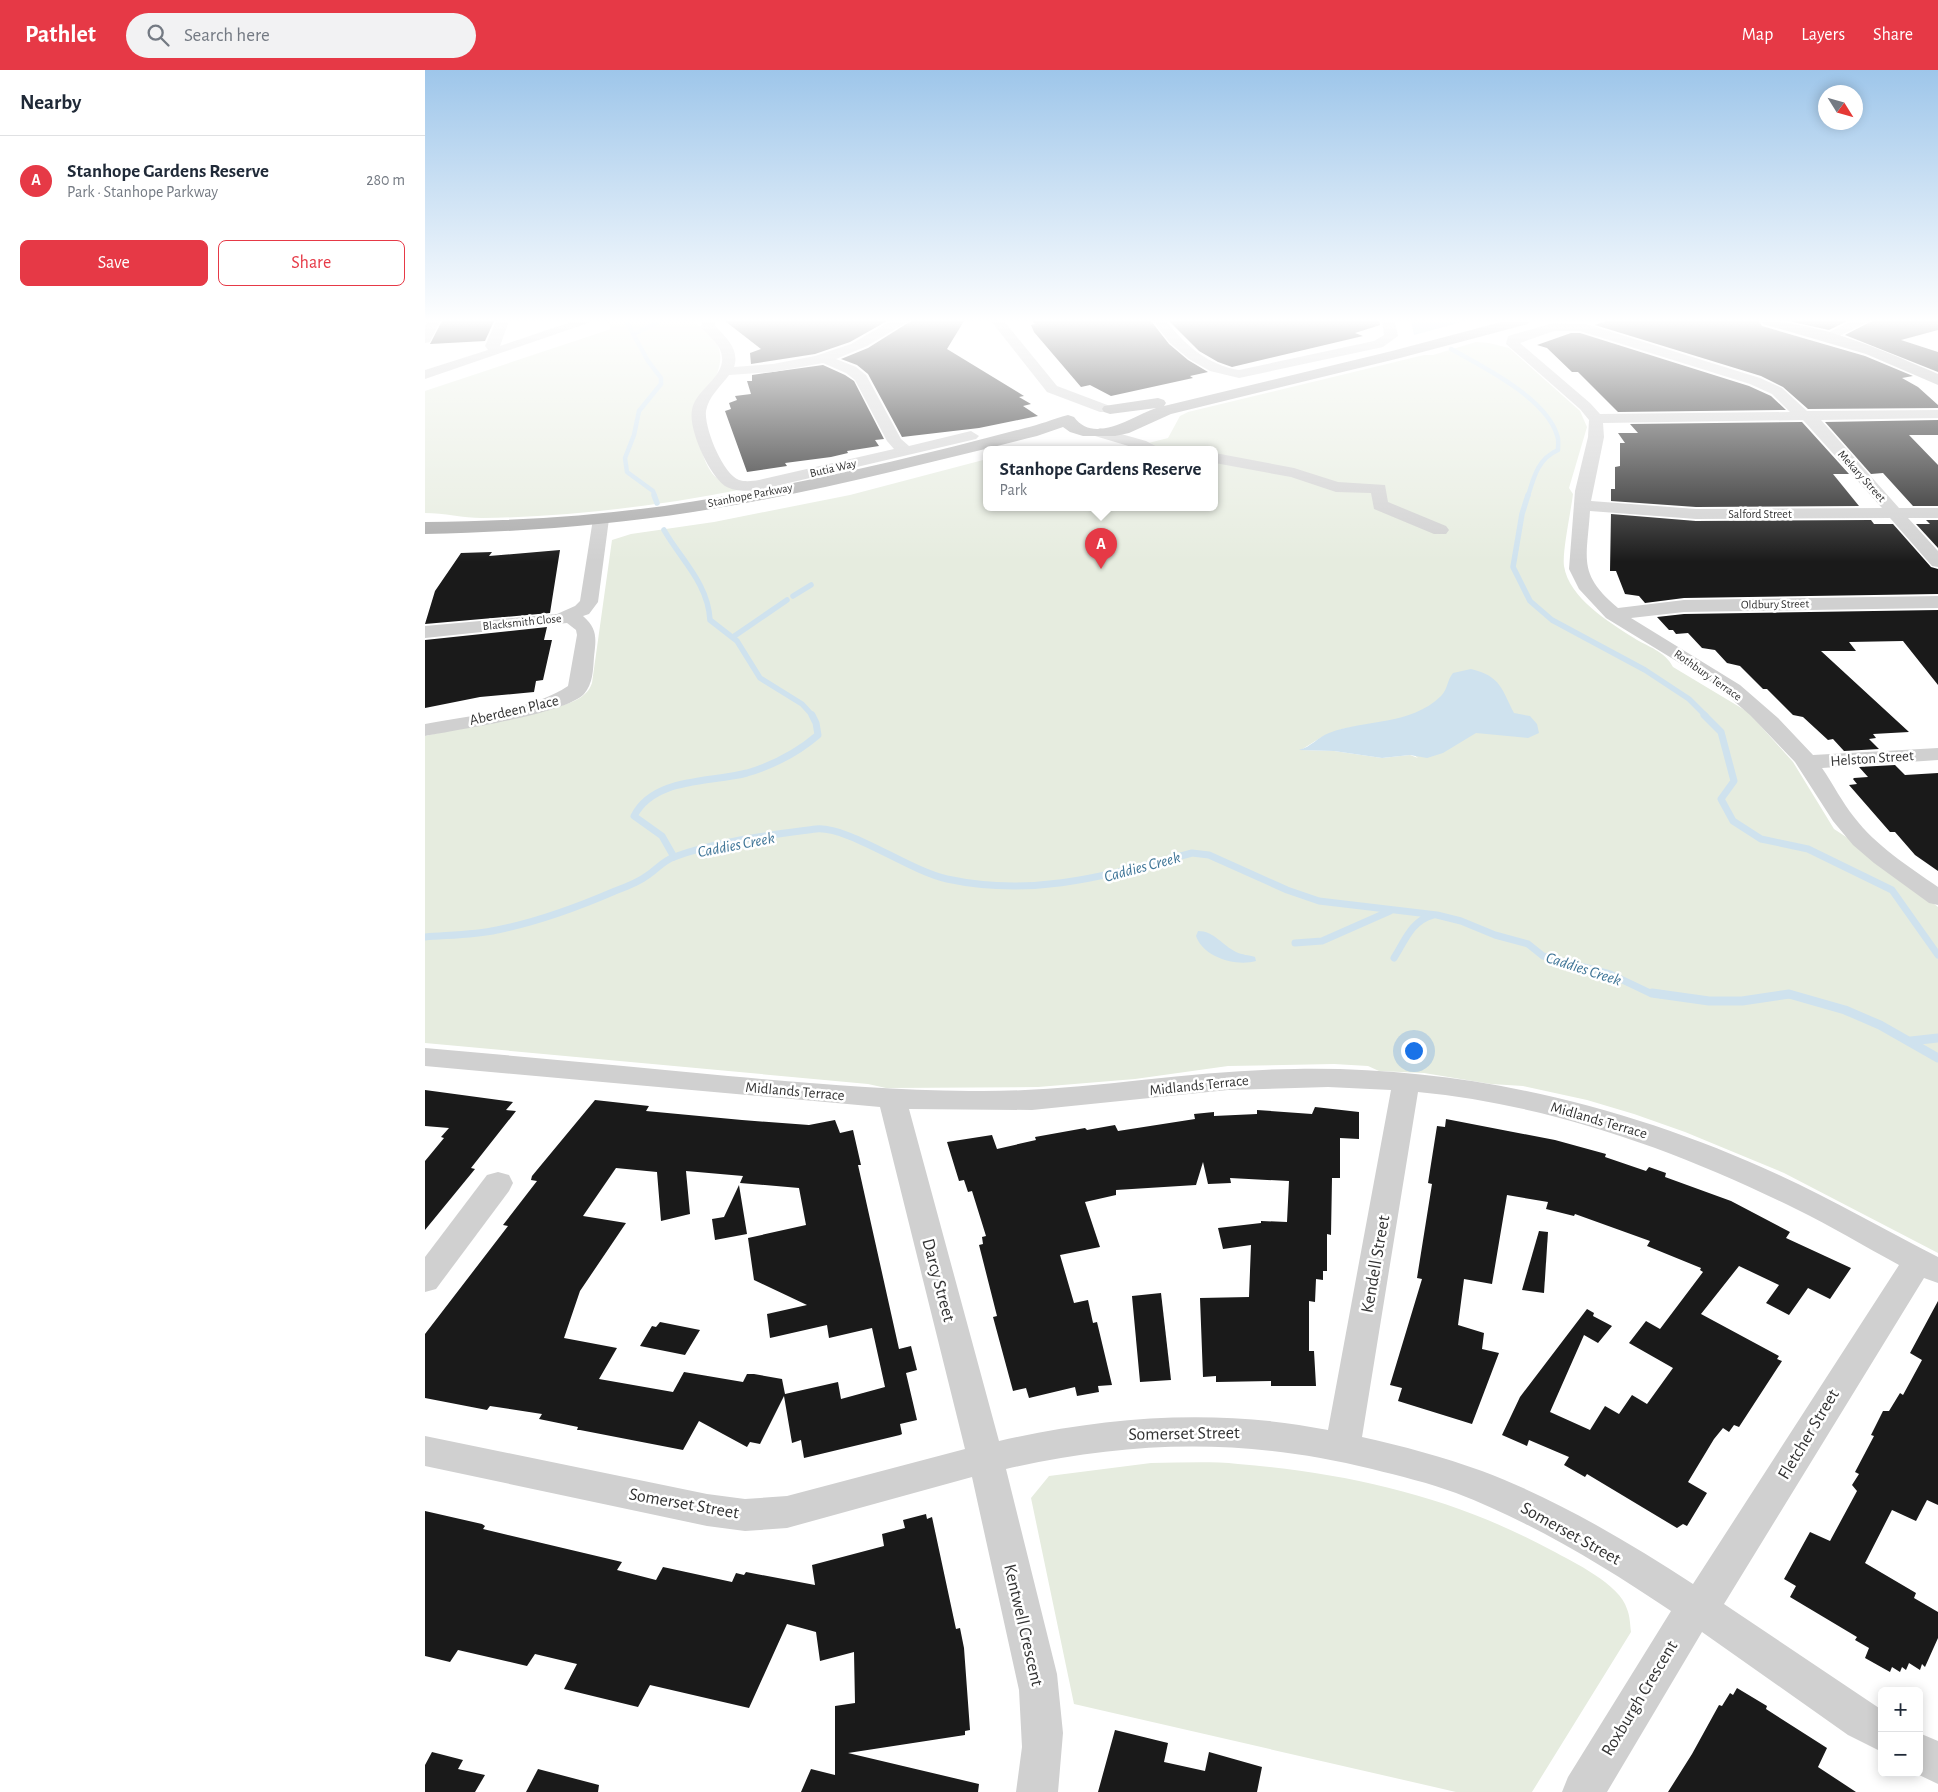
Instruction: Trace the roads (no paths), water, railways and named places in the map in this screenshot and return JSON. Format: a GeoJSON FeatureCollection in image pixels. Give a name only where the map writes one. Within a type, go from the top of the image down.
{"type":"FeatureCollection","features":[{"type":"Feature","properties":{"kind":"main road"},"geometry":{"type":"LineString","coordinates":[[1107,409],[1162,401]]}},
{"type":"Feature","properties":{"kind":"main road"},"geometry":{"type":"LineString","coordinates":[[1014,446],[1057,437],[1118,431],[1175,408],[1203,401]]}},
{"type":"Feature","properties":{"kind":"main road"},"geometry":{"type":"LineString","coordinates":[[1107,409],[1129,415],[1133,421],[1131,425]]}},
{"type":"Feature","properties":{"kind":"main road","name":"Stanhope Parkway"},"geometry":{"type":"LineString","coordinates":[[671,515],[1031,432],[1068,420],[1081,412],[1107,409]]}},
{"type":"Feature","properties":{"kind":"main road"},"geometry":{"type":"LineString","coordinates":[[1068,420],[1069,425],[1077,430],[1098,433]]}},
{"type":"Feature","properties":{"kind":"main road","name":"Stanhope Parkway"},"geometry":{"type":"LineString","coordinates":[[425,538],[601,524],[762,503],[983,453]]}},
{"type":"Feature","properties":{"kind":"main road","name":"Stanhope Parkway"},"geometry":{"type":"LineString","coordinates":[[425,528],[601,524]]}},
{"type":"Feature","properties":{"kind":"street","name":"Butia Way"},"geometry":{"type":"LineString","coordinates":[[703,401],[699,409],[699,420],[715,464],[729,482],[742,485],[759,485],[971,436]]}},
{"type":"Feature","properties":{"kind":"street"},"geometry":{"type":"LineString","coordinates":[[874,401],[895,441],[906,452]]}},
{"type":"Feature","properties":{"kind":"street"},"geometry":{"type":"LineString","coordinates":[[1057,401],[1062,406],[1068,420]]}},
{"type":"Feature","properties":{"kind":"street"},"geometry":{"type":"LineString","coordinates":[[1086,401],[1107,409]]}},
{"type":"Feature","properties":{"kind":"street","name":"Mekary Street"},"geometry":{"type":"LineString","coordinates":[[1580,401],[1596,418]]}},
{"type":"Feature","properties":{"kind":"street","name":"Mekary Street"},"geometry":{"type":"LineString","coordinates":[[1789,401],[1806,416],[1938,562]]}},
{"type":"Feature","properties":{"kind":"street"},"geometry":{"type":"LineString","coordinates":[[1596,418],[1938,414]]}},
{"type":"Feature","properties":{"kind":"street","name":"Rothbury Terrace"},"geometry":{"type":"LineString","coordinates":[[1596,418],[1596,437],[1582,505],[1578,569],[1581,581],[1588,591],[1613,614],[1721,680],[1768,721],[1806,762],[1853,832],[1938,898]]}},
{"type":"Feature","properties":{"kind":"street"},"geometry":{"type":"LineString","coordinates":[[1131,425],[1132,431],[1141,444]]}},
{"type":"Feature","properties":{"kind":"street"},"geometry":{"type":"LineString","coordinates":[[1098,433],[1146,446]]}},
{"type":"Feature","properties":{"kind":"street"},"geometry":{"type":"LineString","coordinates":[[1218,459],[1294,473],[1336,487],[1379,488],[1380,505]]}},
{"type":"Feature","properties":{"kind":"street"},"geometry":{"type":"LineString","coordinates":[[1335,504],[1336,487]]}},
{"type":"Feature","properties":{"kind":"street"},"geometry":{"type":"LineString","coordinates":[[1362,505],[1380,505],[1440,530]]}},
{"type":"Feature","properties":{"kind":"street","name":"Salford Street"},"geometry":{"type":"LineString","coordinates":[[1582,505],[1696,514],[1938,513]]}},
{"type":"Feature","properties":{"kind":"street","name":"Blacksmith Close"},"geometry":{"type":"LineString","coordinates":[[425,632],[549,621],[570,616],[582,610],[589,602],[601,524]]}},
{"type":"Feature","properties":{"kind":"street","name":"Oldbury Street"},"geometry":{"type":"LineString","coordinates":[[1613,614],[1693,605],[1938,602]]}},
{"type":"Feature","properties":{"kind":"street","name":"Aberdeen Place"},"geometry":{"type":"LineString","coordinates":[[425,730],[553,702],[574,693],[579,686],[588,635],[585,626],[570,616]]}},
{"type":"Feature","properties":{"kind":"street","name":"Helston Street"},"geometry":{"type":"LineString","coordinates":[[1806,762],[1938,754]]}},
{"type":"Feature","properties":{"kind":"street","name":"Midlands Terrace"},"geometry":{"type":"LineString","coordinates":[[425,1057],[892,1100],[961,1102],[1063,1099],[1193,1084],[1295,1078],[1406,1082],[1461,1088],[1553,1107],[1623,1125],[1672,1142],[1760,1178],[1847,1221],[1928,1266]]}},
{"type":"Feature","properties":{"kind":"street","name":"Kendell Street"},"geometry":{"type":"LineString","coordinates":[[1343,1446],[1406,1082]]}},
{"type":"Feature","properties":{"kind":"street","name":"Darcy Street"},"geometry":{"type":"LineString","coordinates":[[892,1100],[986,1460]]}},
{"type":"Feature","properties":{"kind":"street"},"geometry":{"type":"LineString","coordinates":[[425,1280],[498,1183]]}},
{"type":"Feature","properties":{"kind":"street","name":"Fletcher Street"},"geometry":{"type":"LineString","coordinates":[[1699,1608],[1715,1586],[1845,1374],[1928,1266]]}},
{"type":"Feature","properties":{"kind":"street","name":"Somerset Street"},"geometry":{"type":"LineString","coordinates":[[425,1451],[707,1510],[745,1514],[787,1512],[1044,1445],[1112,1435],[1178,1430],[1239,1432],[1343,1446],[1418,1466],[1478,1486],[1513,1501],[1566,1528],[1699,1608],[1878,1729]]}},
{"type":"Feature","properties":{"kind":"street","name":"Kentwell Crescent"},"geometry":{"type":"LineString","coordinates":[[986,1460],[1037,1674],[1043,1710],[1043,1755],[1037,1792]]}},
{"type":"Feature","properties":{"kind":"street","name":"Roxburgh Crescent"},"geometry":{"type":"LineString","coordinates":[[1583,1792],[1682,1627],[1699,1608]]}},
{"type":"Feature","properties":{"kind":"street"},"geometry":{"type":"LineString","coordinates":[[1923,1755],[1938,1763]]}},
{"type":"Feature","properties":{"kind":"water"},"geometry":{"type":"Polygon","coordinates":[[[1471,669],[1495,680],[1514,713],[1530,716],[1537,724],[1539,733],[1528,738],[1476,733],[1443,753],[1427,758],[1410,755],[1382,758],[1334,751],[1299,750],[1329,733],[1402,717],[1429,706],[1441,696],[1453,673],[1471,669]]]}},
{"type":"Feature","properties":{"kind":"water"},"geometry":{"type":"Polygon","coordinates":[[[1198,931],[1209,933],[1236,952],[1255,957],[1256,961],[1239,963],[1213,955],[1200,943],[1196,936],[1198,931]]]}},
{"type":"Feature","properties":{"kind":"waterway"},"geometry":{"type":"LineString","coordinates":[[647,401],[639,411],[634,435],[625,458],[627,472],[653,491],[655,496]]}},
{"type":"Feature","properties":{"kind":"waterway"},"geometry":{"type":"LineString","coordinates":[[1528,496],[1541,463],[1558,450],[1558,437],[1551,421],[1533,401]]}},
{"type":"Feature","properties":{"kind":"waterway"},"geometry":{"type":"LineString","coordinates":[[654,495],[657,503]]}},
{"type":"Feature","properties":{"kind":"waterway"},"geometry":{"type":"LineString","coordinates":[[1528,495],[1522,514],[1513,567],[1530,601],[1552,620],[1645,670],[1689,699],[1706,716]]}},
{"type":"Feature","properties":{"kind":"waterway"},"geometry":{"type":"LineString","coordinates":[[664,530],[699,583],[708,607],[710,620],[737,641],[760,678],[802,704],[813,716]]}},
{"type":"Feature","properties":{"kind":"waterway"},"geometry":{"type":"LineString","coordinates":[[793,596],[811,585]]}},
{"type":"Feature","properties":{"kind":"waterway"},"geometry":{"type":"LineString","coordinates":[[733,637],[787,600]]}},
{"type":"Feature","properties":{"kind":"waterway"},"geometry":{"type":"LineString","coordinates":[[674,857],[662,836],[634,816],[643,803],[655,794],[669,788],[747,773],[785,758],[818,735],[816,723],[812,715]]}},
{"type":"Feature","properties":{"kind":"waterway"},"geometry":{"type":"LineString","coordinates":[[1704,715],[1721,732],[1734,781],[1721,799],[1733,821],[1761,839],[1808,849],[1892,890],[1938,955]]}},
{"type":"Feature","properties":{"kind":"waterway","name":"Caddies Creek"},"geometry":{"type":"LineString","coordinates":[[425,937],[479,933],[527,923],[628,886],[644,878],[670,859],[690,851],[744,839],[816,829],[845,834],[932,874],[947,879],[979,884],[1041,885],[1101,876],[1192,853],[1209,855],[1287,890],[1319,901],[1437,915],[1461,921],[1495,935],[1528,944],[1543,956],[1610,974],[1650,993],[1662,995]]}},
{"type":"Feature","properties":{"kind":"waterway"},"geometry":{"type":"LineString","coordinates":[[1295,943],[1322,941],[1390,911]]}},
{"type":"Feature","properties":{"kind":"waterway"},"geometry":{"type":"LineString","coordinates":[[1394,958],[1414,927],[1425,918],[1433,915]]}},
{"type":"Feature","properties":{"kind":"waterway","name":"Caddies Creek"},"geometry":{"type":"LineString","coordinates":[[1652,993],[1709,1001],[1742,1001],[1789,994],[1845,1010],[1880,1025],[1938,1058]]}},
{"type":"Feature","properties":{"kind":"waterway","name":"Caddies Creek"},"geometry":{"type":"LineString","coordinates":[[1785,995],[1791,995]]}},
{"type":"Feature","properties":{"kind":"waterway"},"geometry":{"type":"LineString","coordinates":[[1911,1041],[1938,1038]]}},
{"type":"Feature","properties":{"kind":"place","name":"Stanhope Gardens Reserve"},"geometry":{"type":"Point","coordinates":[1101,569]}}]}
